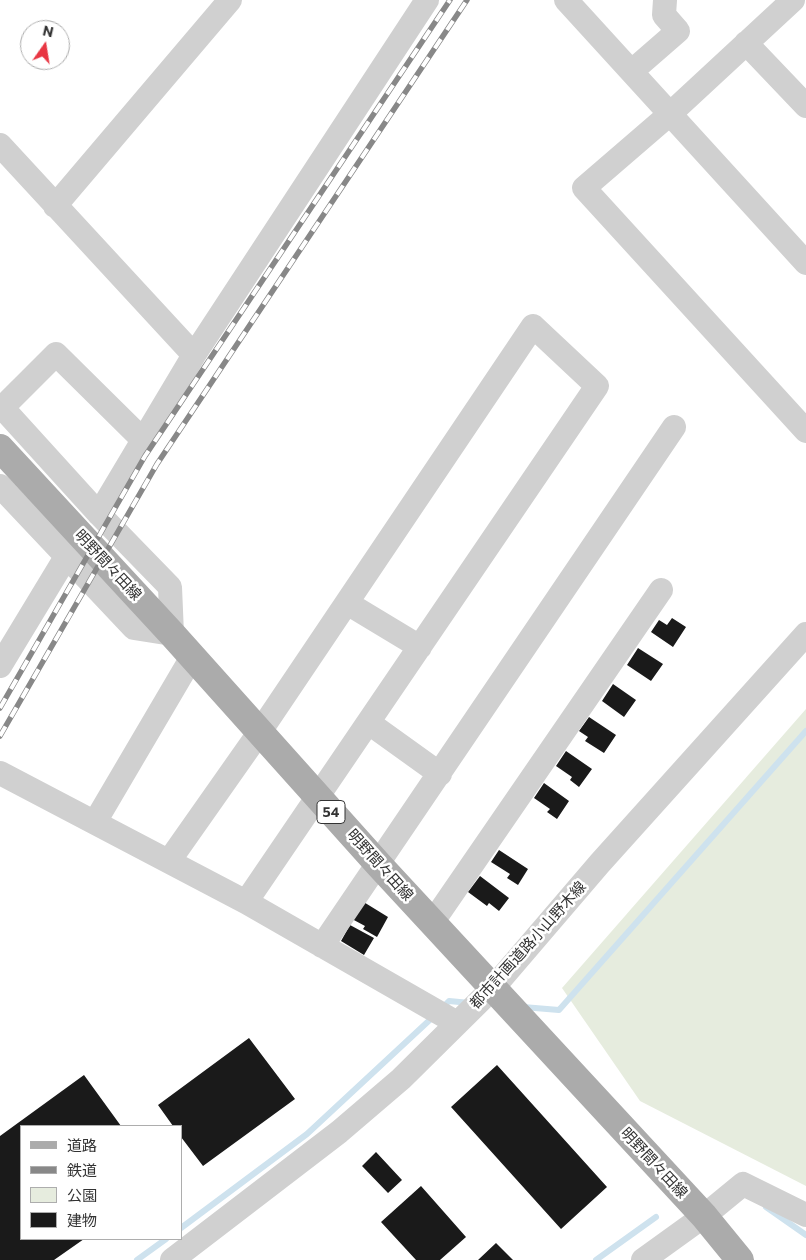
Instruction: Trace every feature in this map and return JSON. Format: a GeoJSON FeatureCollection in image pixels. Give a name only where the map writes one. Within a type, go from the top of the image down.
{"type":"FeatureCollection","features":[{"type":"Feature","properties":{"kind":"main road","name":"明野間々田線"},"geometry":{"type":"LineString","coordinates":[[0,448],[172,634],[259,733],[432,923],[704,1216],[740,1260]]}},
{"type":"Feature","properties":{"kind":"street"},"geometry":{"type":"LineString","coordinates":[[55,206],[230,0]]}},
{"type":"Feature","properties":{"kind":"street"},"geometry":{"type":"LineString","coordinates":[[99,514],[194,355],[427,0]]}},
{"type":"Feature","properties":{"kind":"street"},"geometry":{"type":"LineString","coordinates":[[566,0],[632,70],[806,263]]}},
{"type":"Feature","properties":{"kind":"street"},"geometry":{"type":"LineString","coordinates":[[632,70],[678,31],[664,15],[665,0]]}},
{"type":"Feature","properties":{"kind":"street"},"geometry":{"type":"LineString","coordinates":[[793,0],[671,113],[584,188],[806,431]]}},
{"type":"Feature","properties":{"kind":"street"},"geometry":{"type":"LineString","coordinates":[[746,43],[806,106]]}},
{"type":"Feature","properties":{"kind":"street"},"geometry":{"type":"LineString","coordinates":[[0,145],[194,355]]}},
{"type":"Feature","properties":{"kind":"street"},"geometry":{"type":"LineString","coordinates":[[169,861],[259,733],[533,326],[597,386],[246,902]]}},
{"type":"Feature","properties":{"kind":"street"},"geometry":{"type":"LineString","coordinates":[[0,486],[134,628],[172,634],[170,587],[99,514],[1,407],[56,354],[143,440]]}},
{"type":"Feature","properties":{"kind":"street"},"geometry":{"type":"LineString","coordinates":[[322,946],[379,865],[674,427]]}},
{"type":"Feature","properties":{"kind":"street"},"geometry":{"type":"LineString","coordinates":[[2,659],[66,557]]}},
{"type":"Feature","properties":{"kind":"street"},"geometry":{"type":"LineString","coordinates":[[432,923],[661,590]]}},
{"type":"Feature","properties":{"kind":"street"},"geometry":{"type":"LineString","coordinates":[[347,603],[420,647]]}},
{"type":"Feature","properties":{"kind":"street","name":"都市計画道路小山野木線"},"geometry":{"type":"LineString","coordinates":[[172,1260],[339,1132],[401,1079],[493,988],[600,863],[806,634]]}},
{"type":"Feature","properties":{"kind":"street"},"geometry":{"type":"LineString","coordinates":[[95,822],[192,657]]}},
{"type":"Feature","properties":{"kind":"street"},"geometry":{"type":"LineString","coordinates":[[369,722],[440,774]]}},
{"type":"Feature","properties":{"kind":"street"},"geometry":{"type":"LineString","coordinates":[[0,774],[246,902],[456,1024]]}},
{"type":"Feature","properties":{"kind":"street"},"geometry":{"type":"LineString","coordinates":[[643,1260],[704,1216],[743,1184],[806,1215]]}},
{"type":"Feature","properties":{"kind":"green space"},"geometry":{"type":"Polygon","coordinates":[[[806,709],[806,1186],[640,1101],[562,988],[806,709]]]}},
{"type":"Feature","properties":{"kind":"building"},"geometry":{"type":"Polygon","coordinates":[[[672,618],[686,627],[673,647],[651,632],[659,620],[667,625],[672,618]]]}},
{"type":"Feature","properties":{"kind":"building"},"geometry":{"type":"Polygon","coordinates":[[[638,648],[663,664],[651,681],[627,665],[638,648]]]}},
{"type":"Feature","properties":{"kind":"building"},"geometry":{"type":"Polygon","coordinates":[[[613,684],[636,700],[624,717],[602,701],[613,684]]]}},
{"type":"Feature","properties":{"kind":"building"},"geometry":{"type":"Polygon","coordinates":[[[589,717],[616,735],[604,753],[585,741],[588,737],[579,731],[589,717]]]}},
{"type":"Feature","properties":{"kind":"building"},"geometry":{"type":"Polygon","coordinates":[[[566,751],[592,769],[579,787],[570,780],[572,777],[556,766],[566,751]]]}},
{"type":"Feature","properties":{"kind":"building"},"geometry":{"type":"Polygon","coordinates":[[[544,783],[569,801],[557,819],[547,812],[550,809],[534,798],[544,783]]]}},
{"type":"Feature","properties":{"kind":"building"},"geometry":{"type":"Polygon","coordinates":[[[499,850],[528,869],[518,885],[507,878],[510,874],[491,862],[499,850]]]}},
{"type":"Feature","properties":{"kind":"building"},"geometry":{"type":"Polygon","coordinates":[[[480,876],[509,898],[499,911],[489,903],[487,906],[468,892],[480,876]]]}},
{"type":"Feature","properties":{"kind":"building"},"geometry":{"type":"Polygon","coordinates":[[[362,901],[388,917],[377,937],[363,929],[365,926],[352,919],[362,901]]]}},
{"type":"Feature","properties":{"kind":"building"},"geometry":{"type":"Polygon","coordinates":[[[350,925],[374,938],[364,955],[341,941],[350,925]]]}},
{"type":"Feature","properties":{"kind":"building"},"geometry":{"type":"Polygon","coordinates":[[[249,1038],[295,1099],[203,1166],[182,1138],[182,1125],[172,1125],[158,1105],[249,1038]]]}},
{"type":"Feature","properties":{"kind":"building"},"geometry":{"type":"Polygon","coordinates":[[[497,1065],[607,1187],[561,1229],[451,1107],[497,1065]]]}},
{"type":"Feature","properties":{"kind":"building"},"geometry":{"type":"Polygon","coordinates":[[[84,1075],[120,1125],[20,1125],[20,1240],[83,1240],[54,1260],[0,1260],[0,1136],[84,1075]]]}},
{"type":"Feature","properties":{"kind":"building"},"geometry":{"type":"Polygon","coordinates":[[[376,1152],[402,1180],[388,1193],[362,1166],[376,1152]]]}},
{"type":"Feature","properties":{"kind":"building"},"geometry":{"type":"Polygon","coordinates":[[[421,1186],[466,1237],[440,1260],[416,1260],[381,1222],[421,1186]]]}},
{"type":"Feature","properties":{"kind":"building"},"geometry":{"type":"Polygon","coordinates":[[[496,1243],[513,1260],[478,1260],[496,1243]]]}},
{"type":"Feature","properties":{"kind":"waterway"},"geometry":{"type":"LineString","coordinates":[[523,1007],[559,1010],[806,731]]}},
{"type":"Feature","properties":{"kind":"waterway"},"geometry":{"type":"LineString","coordinates":[[441,1009],[449,1001],[470,1003]]}},
{"type":"Feature","properties":{"kind":"waterway"},"geometry":{"type":"LineString","coordinates":[[182,1227],[307,1134],[434,1016]]}},
{"type":"Feature","properties":{"kind":"waterway"},"geometry":{"type":"LineString","coordinates":[[766,1207],[806,1235]]}},
{"type":"Feature","properties":{"kind":"waterway"},"geometry":{"type":"LineString","coordinates":[[596,1260],[656,1217]]}},
{"type":"Feature","properties":{"kind":"waterway"},"geometry":{"type":"LineString","coordinates":[[137,1260],[165,1240]]}},
{"type":"Feature","properties":{"kind":"railway"},"geometry":{"type":"LineString","coordinates":[[0,708],[145,456],[450,0]]}},
{"type":"Feature","properties":{"kind":"railway"},"geometry":{"type":"LineString","coordinates":[[0,736],[157,464],[467,0]]}}]}
